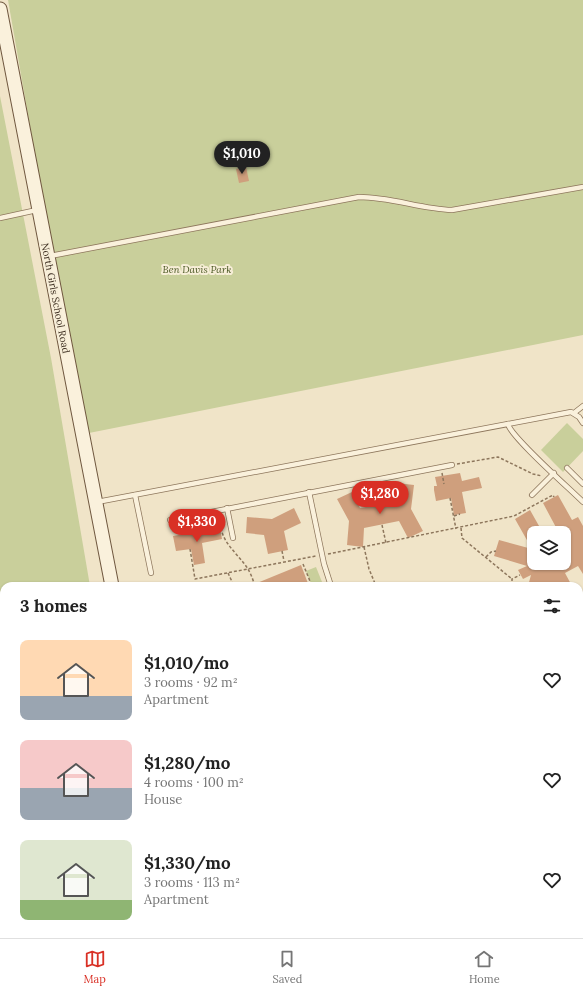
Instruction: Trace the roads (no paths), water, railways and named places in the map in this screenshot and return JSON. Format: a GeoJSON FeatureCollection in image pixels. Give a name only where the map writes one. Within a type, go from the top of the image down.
{"type":"FeatureCollection","features":[{"type":"Feature","properties":{"kind":"main road","name":"North Girls School Road"},"geometry":{"type":"LineString","coordinates":[[0,9],[111,582]]}},
{"type":"Feature","properties":{"kind":"lane"},"geometry":{"type":"LineString","coordinates":[[48,256],[359,197],[386,198],[439,210],[452,210],[583,187]]}},
{"type":"Feature","properties":{"kind":"lane"},"geometry":{"type":"LineString","coordinates":[[0,218],[39,210]]}},
{"type":"Feature","properties":{"kind":"lane"},"geometry":{"type":"LineString","coordinates":[[96,502],[508,424],[574,413],[583,406]]}},
{"type":"Feature","properties":{"kind":"lane"},"geometry":{"type":"LineString","coordinates":[[574,413],[583,423]]}},
{"type":"Feature","properties":{"kind":"lane"},"geometry":{"type":"LineString","coordinates":[[508,424],[510,430],[583,502]]}},
{"type":"Feature","properties":{"kind":"lane"},"geometry":{"type":"LineString","coordinates":[[170,520],[452,465]]}},
{"type":"Feature","properties":{"kind":"lane"},"geometry":{"type":"LineString","coordinates":[[567,468],[583,484]]}},
{"type":"Feature","properties":{"kind":"lane"},"geometry":{"type":"LineString","coordinates":[[532,495],[554,473]]}},
{"type":"Feature","properties":{"kind":"lane"},"geometry":{"type":"LineString","coordinates":[[309,492],[322,555],[330,582]]}},
{"type":"Feature","properties":{"kind":"lane"},"geometry":{"type":"LineString","coordinates":[[135,495],[151,573]]}},
{"type":"Feature","properties":{"kind":"lane"},"geometry":{"type":"LineString","coordinates":[[227,508],[233,538]]}},
{"type":"Feature","properties":{"kind":"park label","name":"Ben Davis Park"},"geometry":{"type":"Point","coordinates":[197,269]}}]}
